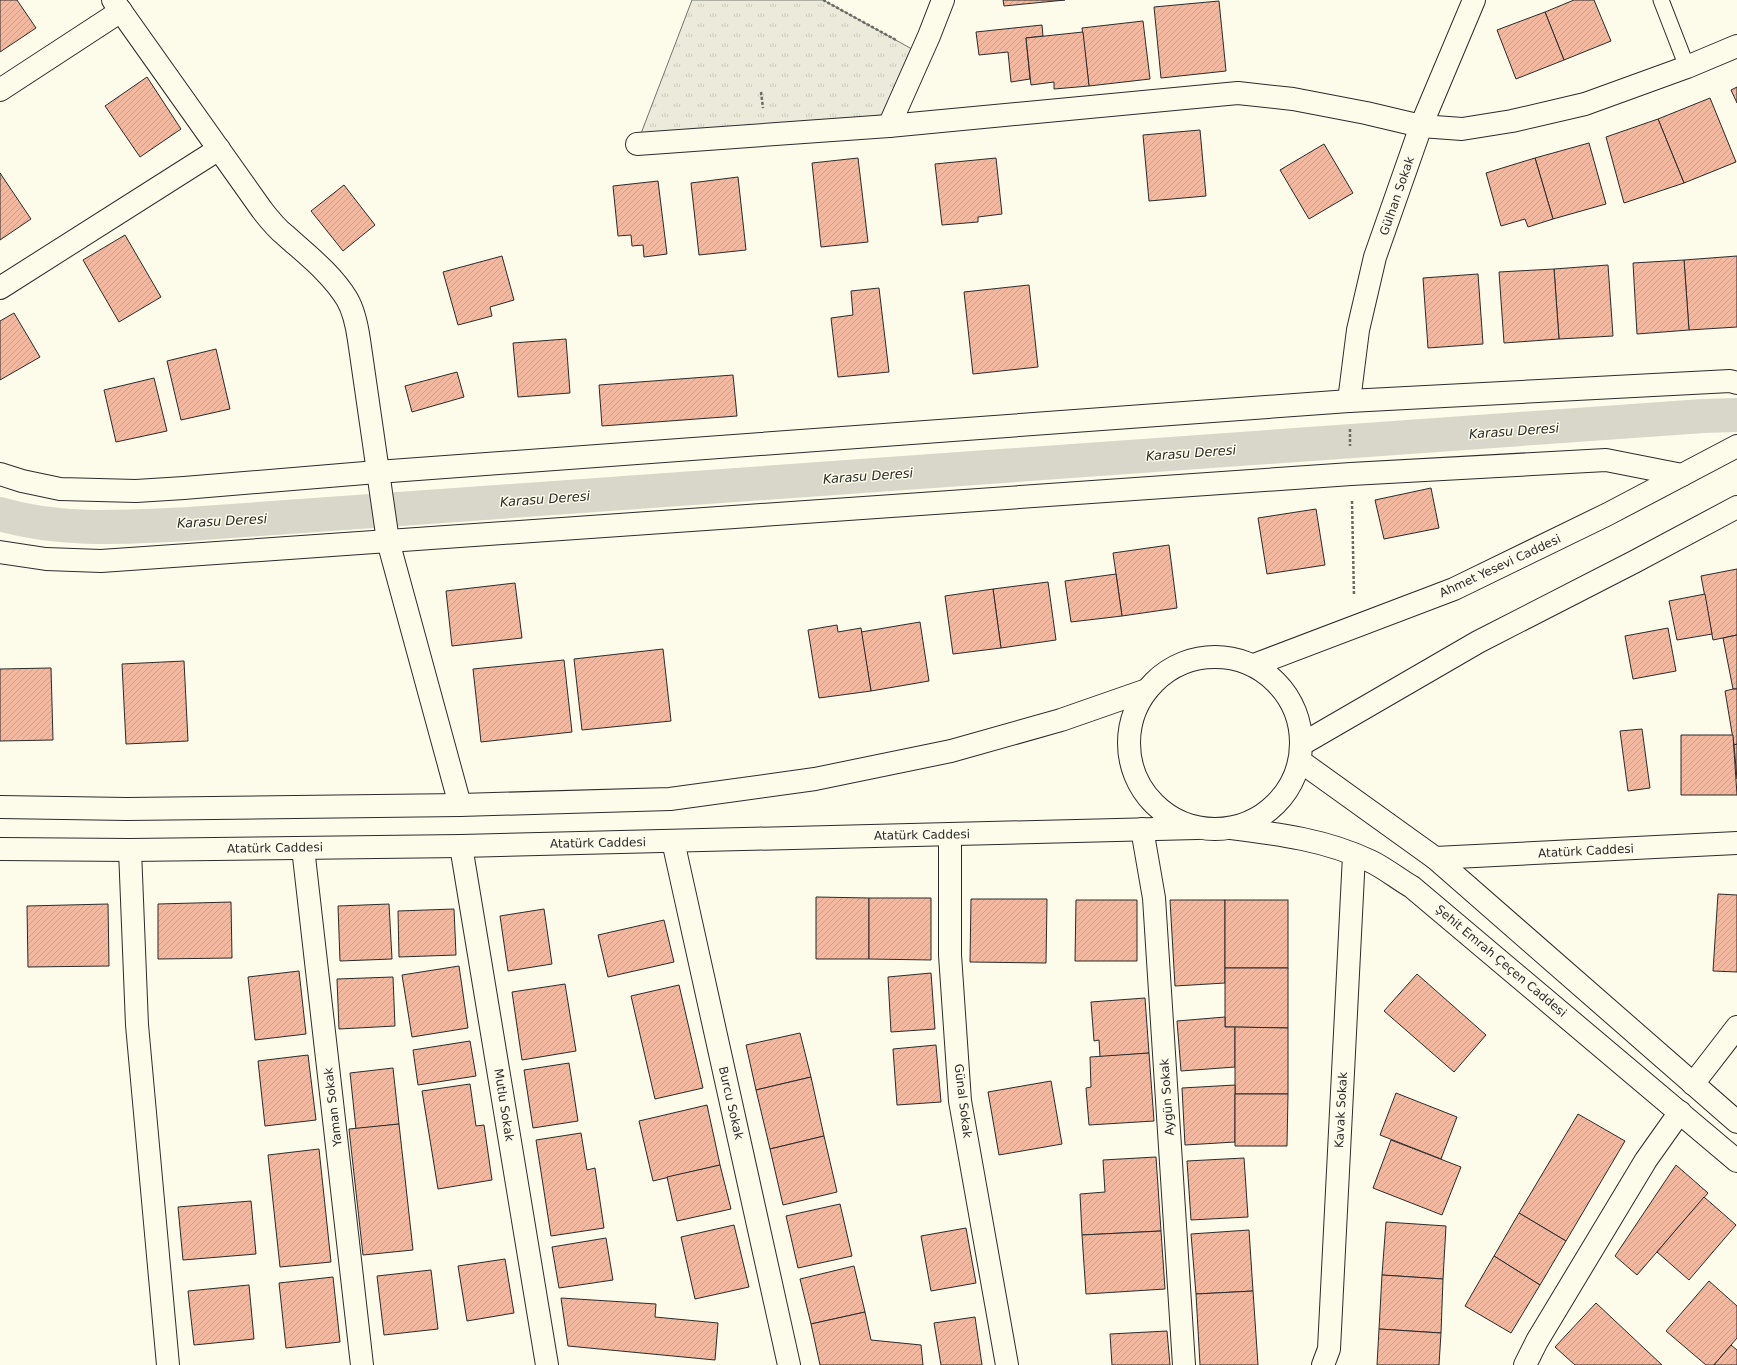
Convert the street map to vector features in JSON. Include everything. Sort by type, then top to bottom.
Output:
[{"type":"main road","points":[[889,126],[943,0]]},
{"type":"main road","name":"Gülhan Sokak","points":[[1349,402],[1358,330],[1375,257],[1421,126],[1474,0]]},
{"type":"main road","points":[[0,90],[117,5],[262,210],[283,234],[315,261],[335,283],[347,300],[355,318],[360,340],[377,472],[388,541],[460,804]]},
{"type":"main road","points":[[637,144],[889,126],[1238,94],[1293,99],[1366,113],[1421,126],[1462,129],[1512,121],[1585,104],[1687,67],[1737,46]]},
{"type":"main road","points":[[0,288],[219,149]]},
{"type":"main road","points":[[0,474],[22,481],[60,489],[136,491],[192,488],[377,472],[1349,402],[1730,381],[1737,383]]},
{"type":"main road","name":"Ahmet Yesevi Caddesi","points":[[1254,666],[1454,589],[1608,514],[1737,446]]},
{"type":"main road","points":[[0,552],[46,559],[101,561],[388,541],[1351,468],[1606,460],[1682,475]]},
{"type":"main road","points":[[1736,510],[1478,642],[1301,753],[1434,858],[1737,1122]]},
{"type":"main road","name":"Atatürk Caddesi","points":[[0,849],[130,850],[461,846],[1230,828],[1248,824],[1276,806],[1287,792],[1295,777],[1301,753],[1300,727],[1296,711],[1288,696],[1273,678],[1254,666],[1233,658],[1214,656],[1194,659],[1177,665],[1160,676],[1147,690],[1137,706],[1130,730],[1130,758],[1135,775],[1143,790],[1157,807],[1181,822],[1197,828]]},
{"type":"main road","name":"Atatürk Caddesi","points":[[0,807],[127,809],[670,799],[815,779],[951,751],[1061,720],[1147,690]]},
{"type":"main road","name":"Şehit Emrah Çeçen Caddesi","points":[[1230,828],[1290,836],[1327,845],[1371,861],[1412,887],[1737,1161]]},
{"type":"main road","name":"Aygün Sokak","points":[[1142,829],[1154,898],[1184,1365]]},
{"type":"main road","name":"Günal Sokak","points":[[950,834],[950,955],[960,1101],[1008,1365]]},
{"type":"main road","name":"Burcu Sokak","points":[[673,841],[789,1365]]},
{"type":"main road","name":"Atatürk Caddesi","points":[[1434,858],[1737,843]]},
{"type":"main road","name":"Mutlu Sokak","points":[[461,846],[547,1365]]},
{"type":"main road","name":"Yaman Sokak","points":[[303,848],[362,1365]]},
{"type":"main road","points":[[130,850],[137,1025],[168,1365]]},
{"type":"main road","name":"Kavak Sokak","points":[[1323,1365],[1329,1349],[1354,855]]},
{"type":"main road","points":[[1693,1084],[1737,1027]]},
{"type":"main road","points":[[1525,1365],[1537,1341],[1642,1167],[1680,1112]]},
{"type":"lane","points":[[1661,0],[1687,67]]},
{"type":"path","points":[[823,0],[921,54]]},
{"type":"path","points":[[1350,426],[1354,598],[1360,626]]},
{"type":"green space","points":[[692,0],[823,0],[921,54],[889,126],[637,144]]},
{"type":"building","points":[[0,0],[17,0],[36,28],[0,52]]},
{"type":"building","points":[[1003,0],[1065,0],[1004,6]]},
{"type":"building","points":[[1574,0],[1594,0],[1611,41],[1564,60],[1545,12]]},
{"type":"building","points":[[1219,1],[1226,71],[1161,78],[1154,7]]},
{"type":"building","points":[[1545,12],[1564,60],[1516,79],[1497,30]]},
{"type":"building","points":[[1143,21],[1150,79],[1089,86],[1082,28]]},
{"type":"building","points":[[1042,25],[1043,36],[1026,38],[1030,79],[1011,82],[1008,52],[979,55],[976,32]]},
{"type":"building","points":[[1083,32],[1089,86],[1054,89],[1054,82],[1031,85],[1026,38]]},
{"type":"building","points":[[147,77],[181,129],[140,157],[105,106]]},
{"type":"building","points":[[1737,87],[1737,103],[1731,90]]},
{"type":"building","points":[[1710,98],[1736,162],[1684,183],[1658,119]]},
{"type":"building","points":[[1658,119],[1684,183],[1624,203],[1606,137]]},
{"type":"building","points":[[1200,130],[1206,196],[1149,201],[1143,135]]},
{"type":"building","points":[[1589,143],[1606,204],[1553,219],[1535,158]]},
{"type":"building","points":[[1324,144],[1353,193],[1309,219],[1280,170]]},
{"type":"building","points":[[858,158],[868,242],[821,247],[812,163]]},
{"type":"building","points":[[996,158],[1002,214],[978,217],[978,222],[942,225],[935,164]]},
{"type":"building","points":[[1535,158],[1553,219],[1528,227],[1525,219],[1501,226],[1486,173]]},
{"type":"building","points":[[0,173],[31,219],[0,240]]},
{"type":"building","points":[[738,177],[746,250],[699,255],[691,183]]},
{"type":"building","points":[[658,181],[667,254],[644,257],[643,245],[632,246],[631,235],[618,236],[613,186]]},
{"type":"building","points":[[344,185],[375,225],[343,251],[311,211]]},
{"type":"building","points":[[125,235],[161,297],[119,322],[83,260]]},
{"type":"building","points":[[502,256],[514,300],[490,307],[492,316],[458,325],[443,272]]},
{"type":"building","points":[[1737,256],[1737,327],[1689,330],[1684,260]]},
{"type":"building","points":[[1684,260],[1689,330],[1637,334],[1633,263]]},
{"type":"building","points":[[1608,265],[1613,336],[1559,339],[1554,269]]},
{"type":"building","points":[[1554,269],[1559,339],[1504,343],[1499,272]]},
{"type":"building","points":[[1478,274],[1483,344],[1428,348],[1423,278]]},
{"type":"building","points":[[1029,285],[1038,367],[973,374],[964,292]]},
{"type":"building","points":[[879,288],[889,372],[838,377],[831,318],[853,315],[851,291]]},
{"type":"building","points":[[14,313],[40,357],[0,380],[0,321]]},
{"type":"building","points":[[566,339],[570,393],[518,397],[513,343]]},
{"type":"building","points":[[216,349],[230,409],[181,420],[167,361]]},
{"type":"building","points":[[457,372],[464,397],[412,412],[405,386]]},
{"type":"building","points":[[733,375],[737,416],[602,426],[599,385]]},
{"type":"building","points":[[154,378],[167,431],[116,442],[104,390]]},
{"type":"building","points":[[1431,488],[1439,528],[1384,539],[1375,500]]},
{"type":"building","points":[[1316,509],[1325,565],[1267,574],[1258,518]]},
{"type":"building","points":[[1169,545],[1177,608],[1122,616],[1113,553]]},
{"type":"building","points":[[1737,569],[1737,635],[1713,640],[1701,576]]},
{"type":"building","points":[[1116,574],[1122,616],[1071,622],[1065,581]]},
{"type":"building","points":[[1048,582],[1056,640],[1001,648],[993,589]]},
{"type":"building","points":[[515,583],[522,638],[452,646],[446,591]]},
{"type":"building","points":[[993,589],[1001,648],[953,654],[945,596]]},
{"type":"building","points":[[1705,594],[1712,634],[1677,640],[1669,601]]},
{"type":"building","points":[[920,622],[929,681],[871,691],[861,632]]},
{"type":"building","points":[[837,625],[838,632],[861,628],[871,691],[819,698],[808,630]]},
{"type":"building","points":[[1668,628],[1676,671],[1633,679],[1625,636]]},
{"type":"building","points":[[1737,635],[1737,689],[1733,689],[1723,638]]},
{"type":"building","points":[[663,649],[671,721],[582,730],[574,659]]},
{"type":"building","points":[[564,660],[572,732],[481,742],[473,669]]},
{"type":"building","points":[[184,661],[188,741],[126,744],[122,664]]},
{"type":"building","points":[[51,668],[53,740],[0,741],[0,669]]},
{"type":"building","points":[[1737,689],[1737,744],[1734,745],[1725,691]]},
{"type":"building","points":[[1642,729],[1650,788],[1628,791],[1620,731]]},
{"type":"building","points":[[1681,735],[1733,735],[1737,795],[1681,795]]},
{"type":"building","points":[[1737,744],[1737,779],[1734,745]]},
{"type":"building","points":[[1718,894],[1737,895],[1737,972],[1713,971]]},
{"type":"building","points":[[816,897],[869,898],[869,959],[816,959]]},
{"type":"building","points":[[869,898],[931,898],[931,960],[869,959]]},
{"type":"building","points":[[971,899],[1047,899],[1046,963],[970,962]]},
{"type":"building","points":[[1076,900],[1137,900],[1137,961],[1075,961]]},
{"type":"building","points":[[1170,900],[1225,900],[1225,983],[1175,986]]},
{"type":"building","points":[[1225,900],[1288,900],[1288,968],[1225,968]]},
{"type":"building","points":[[231,902],[232,958],[158,959],[158,904]]},
{"type":"building","points":[[108,904],[109,966],[28,967],[27,906]]},
{"type":"building","points":[[389,904],[392,959],[340,961],[338,906]]},
{"type":"building","points":[[454,909],[456,955],[399,957],[398,911]]},
{"type":"building","points":[[544,909],[552,964],[508,971],[500,916]]},
{"type":"building","points":[[664,920],[674,962],[608,977],[598,935]]},
{"type":"building","points":[[459,966],[468,1028],[412,1037],[402,975]]},
{"type":"building","points":[[1225,968],[1288,968],[1288,1028],[1225,1027]]},
{"type":"building","points":[[299,971],[306,1034],[255,1040],[248,977]]},
{"type":"building","points":[[931,973],[935,1029],[891,1032],[888,977]]},
{"type":"building","points":[[1417,974],[1486,1035],[1454,1072],[1384,1011]]},
{"type":"building","points":[[393,977],[395,1026],[339,1029],[337,979]]},
{"type":"building","points":[[565,984],[576,1051],[522,1060],[512,992]]},
{"type":"building","points":[[679,985],[703,1088],[655,1099],[631,996]]},
{"type":"building","points":[[1145,998],[1149,1053],[1100,1057],[1099,1040],[1094,1041],[1091,1002]]},
{"type":"building","points":[[1225,1017],[1225,1027],[1235,1027],[1235,1067],[1181,1071],[1177,1021]]},
{"type":"building","points":[[1235,1027],[1288,1028],[1288,1094],[1235,1094]]},
{"type":"building","points":[[800,1033],[811,1077],[756,1090],[746,1045]]},
{"type":"building","points":[[470,1041],[476,1076],[418,1085],[413,1050]]},
{"type":"building","points":[[936,1045],[941,1102],[897,1105],[893,1049]]},
{"type":"building","points":[[1149,1053],[1154,1121],[1089,1125],[1086,1088],[1091,1087],[1090,1057]]},
{"type":"building","points":[[308,1055],[316,1120],[265,1126],[258,1061]]},
{"type":"building","points":[[569,1063],[578,1121],[533,1128],[524,1070]]},
{"type":"building","points":[[393,1068],[399,1124],[356,1129],[350,1073]]},
{"type":"building","points":[[811,1077],[824,1136],[770,1149],[756,1090]]},
{"type":"building","points":[[1051,1081],[1062,1144],[999,1155],[988,1092]]},
{"type":"building","points":[[470,1084],[476,1126],[484,1125],[492,1180],[438,1189],[422,1091]]},
{"type":"building","points":[[1235,1085],[1235,1142],[1185,1145],[1182,1088]]},
{"type":"building","points":[[1396,1093],[1457,1117],[1441,1159],[1380,1135]]},
{"type":"building","points":[[1235,1094],[1288,1094],[1287,1146],[1235,1146]]},
{"type":"building","points":[[707,1105],[720,1165],[653,1181],[639,1121]]},
{"type":"building","points":[[1578,1114],[1625,1141],[1566,1241],[1519,1213]]},
{"type":"building","points":[[399,1124],[413,1250],[363,1255],[349,1129]]},
{"type":"building","points":[[581,1133],[587,1170],[595,1168],[604,1228],[551,1236],[536,1140]]},
{"type":"building","points":[[824,1136],[837,1192],[783,1205],[770,1149]]},
{"type":"building","points":[[1391,1140],[1461,1167],[1442,1215],[1373,1188]]},
{"type":"building","points":[[319,1149],[331,1262],[280,1267],[268,1155]]},
{"type":"building","points":[[1156,1157],[1161,1231],[1082,1235],[1080,1194],[1105,1192],[1103,1160]]},
{"type":"building","points":[[1244,1158],[1248,1217],[1191,1220],[1187,1161]]},
{"type":"building","points":[[720,1165],[731,1209],[677,1221],[667,1177]]},
{"type":"building","points":[[1676,1165],[1708,1193],[1637,1275],[1615,1256]]},
{"type":"building","points":[[1704,1197],[1736,1225],[1689,1280],[1657,1252]]},
{"type":"building","points":[[251,1201],[256,1254],[183,1260],[178,1207]]},
{"type":"building","points":[[840,1204],[852,1256],[798,1268],[786,1216]]},
{"type":"building","points":[[1519,1213],[1566,1241],[1540,1285],[1494,1256]]},
{"type":"building","points":[[1386,1222],[1446,1226],[1443,1279],[1382,1275]]},
{"type":"building","points":[[734,1225],[749,1287],[695,1299],[681,1237]]},
{"type":"building","points":[[966,1228],[976,1283],[931,1291],[921,1236]]},
{"type":"building","points":[[1249,1230],[1253,1291],[1196,1294],[1191,1234]]},
{"type":"building","points":[[1161,1231],[1165,1289],[1086,1294],[1082,1235]]},
{"type":"building","points":[[606,1238],[613,1280],[559,1288],[552,1247]]},
{"type":"building","points":[[1494,1256],[1540,1285],[1511,1333],[1465,1306]]},
{"type":"building","points":[[505,1259],[514,1313],[467,1321],[458,1266]]},
{"type":"building","points":[[854,1266],[865,1312],[811,1324],[800,1279]]},
{"type":"building","points":[[431,1270],[438,1329],[384,1335],[377,1276]]},
{"type":"building","points":[[1382,1275],[1443,1279],[1441,1333],[1379,1329]]},
{"type":"building","points":[[333,1277],[340,1342],[286,1348],[279,1283]]},
{"type":"building","points":[[1709,1281],[1737,1306],[1737,1338],[1714,1365],[1706,1365],[1666,1331]]},
{"type":"building","points":[[249,1285],[254,1339],[194,1345],[188,1291]]},
{"type":"building","points":[[1253,1291],[1258,1365],[1200,1365],[1196,1294]]},
{"type":"building","points":[[561,1298],[656,1304],[655,1317],[718,1323],[715,1360],[568,1346]]},
{"type":"building","points":[[1596,1303],[1662,1365],[1575,1365],[1555,1347]]},
{"type":"building","points":[[865,1312],[871,1340],[921,1345],[923,1365],[820,1365],[811,1324]]},
{"type":"building","points":[[975,1317],[982,1365],[941,1365],[934,1323]]},
{"type":"building","points":[[1379,1329],[1441,1333],[1439,1365],[1377,1365]]},
{"type":"building","points":[[1167,1331],[1170,1365],[1112,1365],[1110,1334]]},
{"type":"building","points":[[1731,1345],[1737,1350],[1737,1365],[1714,1365]]},
{"type":"waterway","name":"Karasu Deresi","points":[[0,514],[46,524],[70,526],[118,527],[189,524],[1703,416],[1737,415]]}]
